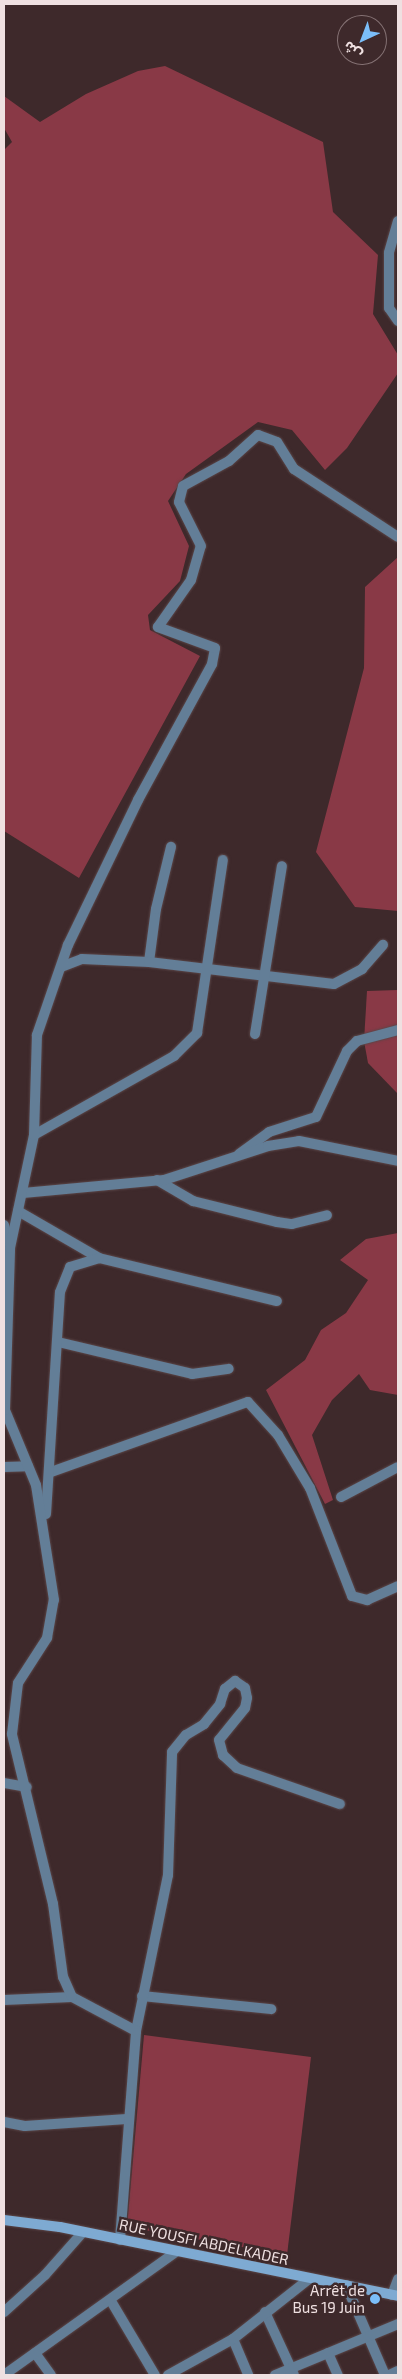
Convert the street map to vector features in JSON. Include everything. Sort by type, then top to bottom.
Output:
[{"type":"main road","name":"RUE YOUSFI ABDELKADER","points":[[4,2220],[83,2232],[395,2296]]},
{"type":"street","points":[[398,221],[388,253],[389,308],[398,322]]},
{"type":"street","points":[[72,1996],[63,1977],[53,1904],[27,1787],[12,1734],[14,1704],[18,1683],[52,1622],[54,1600],[45,1522],[28,1466],[5,1410],[10,1248],[34,1135],[37,1035],[61,967],[138,800],[212,664],[215,648],[158,627],[191,580],[201,546],[179,502],[183,486],[229,461],[258,435],[276,442],[294,469],[398,537]]},
{"type":"street","points":[[149,962],[171,847]]},
{"type":"street","points":[[34,1135],[187,1046],[197,1033],[223,860]]},
{"type":"street","points":[[255,1034],[282,866]]},
{"type":"street","points":[[61,967],[82,959],[149,962],[334,984],[362,969],[382,946]]},
{"type":"street","points":[[237,1156],[257,1138],[316,1117],[347,1051],[357,1041],[398,1030]]},
{"type":"street","points":[[23,1193],[157,1180],[237,1156],[298,1141],[398,1161]]},
{"type":"street","points":[[157,1180],[193,1201],[277,1222],[292,1224],[327,1215]]},
{"type":"street","points":[[18,1211],[99,1258],[277,1301]]},
{"type":"street","points":[[4,1225],[10,1248]]},
{"type":"street","points":[[45,1522],[51,1472],[58,1342],[64,1276],[70,1267],[99,1258]]},
{"type":"street","points":[[58,1342],[192,1374],[229,1369]]},
{"type":"street","points":[[51,1472],[248,1402],[278,1434],[310,1488],[352,1596],[367,1600],[398,1586]]},
{"type":"street","points":[[4,1467],[28,1466]]},
{"type":"street","points":[[341,1497],[398,1467]]},
{"type":"street","points":[[120,2240],[127,2119],[136,2031],[168,1875],[172,1752],[186,1735],[204,1724],[220,1704],[225,1689],[235,1681],[245,1688],[248,1698],[245,1708],[219,1740],[224,1755],[237,1768],[340,1804]]},
{"type":"street","points":[[4,1783],[27,1787]]},
{"type":"street","points":[[4,2000],[72,1996],[136,2031]]},
{"type":"street","points":[[142,1996],[271,2009]]},
{"type":"street","points":[[4,2122],[25,2126],[127,2119]]},
{"type":"street","points":[[4,2312],[45,2275],[83,2232]]},
{"type":"street","points":[[4,2375],[35,2352],[111,2302],[177,2251]]},
{"type":"street","points":[[168,2375],[233,2339],[309,2279]]},
{"type":"street","points":[[395,2296],[398,2279]]},
{"type":"street","points":[[346,2285],[387,2375],[398,2371]]},
{"type":"street","points":[[111,2302],[155,2375]]},
{"type":"street","points":[[265,2312],[292,2372]]},
{"type":"street","points":[[275,2375],[292,2372],[328,2353],[398,2324]]},
{"type":"street","points":[[233,2339],[248,2375]]},
{"type":"street","points":[[35,2352],[51,2375]]},
{"type":"street","points":[[328,2353],[338,2375]]},
{"type":"shaded area","points":[[165,66],[323,142],[333,212],[378,255],[373,314],[398,355],[398,373],[347,448],[325,470],[292,430],[258,422],[186,474],[168,501],[189,546],[180,581],[148,615],[150,630],[200,656],[79,878],[4,831],[4,150],[12,142],[4,128],[4,96],[40,122],[86,94],[138,71]]},
{"type":"shaded area","points":[[398,557],[398,911],[355,907],[316,852],[364,668],[365,587]]},
{"type":"shaded area","points":[[398,990],[397,1093],[368,1063],[364,1041],[367,991]]},
{"type":"shaded area","points":[[398,1233],[398,1395],[370,1390],[359,1374],[332,1400],[312,1435],[333,1500],[325,1504],[266,1390],[305,1360],[321,1330],[346,1313],[368,1280],[340,1260],[366,1239]]},
{"type":"shaded area","points":[[144,2035],[311,2057],[287,2255],[127,2227]]},
{"type":"place","name":"Arrêt de Bus 19 Juin","points":[[375,2299]]}]
